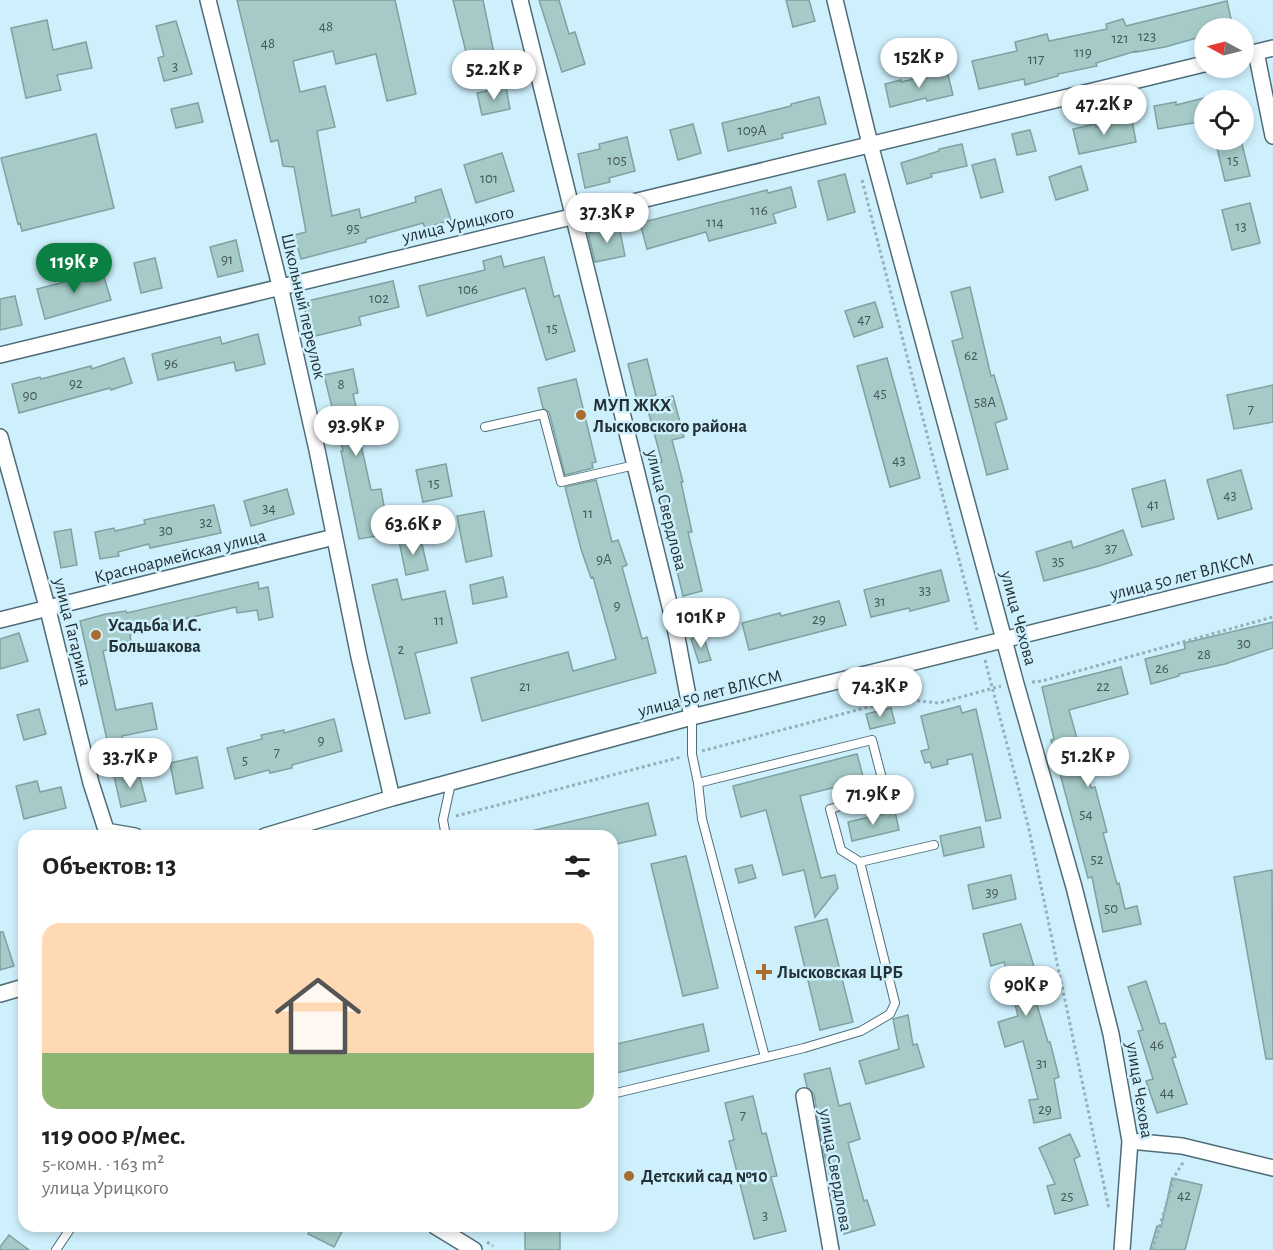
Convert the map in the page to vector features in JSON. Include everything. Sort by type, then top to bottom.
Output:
[{"type":"street","name":"Школьный переулок","points":[[208,0],[280,286],[317,450],[358,657],[392,798]]},
{"type":"street","name":"улица Свердлова","points":[[520,0],[675,627],[692,717]]},
{"type":"street","name":"улица Чехова","points":[[835,0],[870,144],[1016,684],[1074,887],[1112,1034],[1130,1141],[1122,1250]]},
{"type":"street","points":[[1254,52],[1273,48]]},
{"type":"street","name":"улица Урицкого","points":[[0,355],[1194,66]]},
{"type":"street","points":[[1254,67],[1273,136]]},
{"type":"street","name":"улица Гагарина","points":[[0,437],[48,610],[91,783],[106,830]]},
{"type":"street","name":"Красноармейская улица","points":[[0,621],[334,537]]},
{"type":"street","name":"улица 50 лет ВЛКСМ","points":[[285,830],[392,798],[692,717],[1273,573]]},
{"type":"street","points":[[0,994],[18,989]]},
{"type":"street","name":"улица Свердлова","points":[[804,1096],[831,1250]]},
{"type":"street","points":[[1130,1141],[1182,1146],[1273,1168]]},
{"type":"street","points":[[445,1232],[474,1250]]},
{"type":"lane","points":[[485,427],[543,414],[561,482],[635,465]]},
{"type":"lane","points":[[692,717],[692,754],[702,819],[765,1058]]},
{"type":"lane","points":[[618,1093],[765,1058],[861,1031],[890,1014],[895,1003],[860,862],[842,850],[830,810],[886,794],[872,740],[698,783]]},
{"type":"lane","points":[[445,830],[443,820],[451,783]]},
{"type":"lane","points":[[860,862],[934,845]]},
{"type":"lane","points":[[56,1250],[68,1232]]},
{"type":"path","points":[[443,820],[899,699],[939,703],[1005,685],[1042,681],[1273,617]]},
{"type":"path","points":[[1152,1250],[1176,1174],[1182,1164],[1189,1163]]},
{"type":"building","points":[[237,0],[395,0],[416,94],[387,101],[376,54],[336,64],[333,51],[293,61],[300,92],[325,86],[335,127],[317,131],[332,216],[359,209],[361,218],[416,202],[415,197],[441,189],[451,220],[425,228],[423,223],[366,239],[366,242],[301,259],[294,235],[306,232],[294,167],[283,166],[278,140],[271,142]]},
{"type":"building","points":[[453,0],[483,0],[496,63],[470,68]]},
{"type":"building","points":[[539,0],[559,0],[569,34],[575,32],[585,64],[562,72]]},
{"type":"building","points":[[786,0],[809,0],[815,21],[793,27]]},
{"type":"building","points":[[1227,1],[1231,18],[1194,18],[1194,39],[1165,47],[1136,51],[1096,63],[1097,66],[1058,74],[1058,76],[1025,85],[1024,79],[979,89],[972,61],[1017,51],[1015,42],[1047,34],[1049,41],[1107,29],[1106,24],[1123,19],[1126,26]]},
{"type":"building","points":[[47,20],[53,50],[86,42],[92,68],[57,75],[61,90],[26,98],[11,28]]},
{"type":"building","points":[[176,21],[192,74],[164,81],[158,58],[164,56],[156,26]]},
{"type":"building","points":[[947,71],[953,95],[927,101],[926,98],[890,107],[885,84]]},
{"type":"building","points":[[506,87],[510,109],[482,115],[477,93]]},
{"type":"building","points":[[819,97],[826,124],[782,134],[783,138],[728,151],[722,123]]},
{"type":"building","points":[[1194,100],[1194,123],[1158,129],[1154,106],[1176,102],[1176,105]]},
{"type":"building","points":[[198,103],[203,122],[176,128],[171,109]]},
{"type":"building","points":[[1132,120],[1136,142],[1079,154],[1073,129]]},
{"type":"building","points":[[693,124],[701,153],[678,160],[670,130]]},
{"type":"building","points":[[1030,130],[1036,151],[1017,155],[1012,134]]},
{"type":"building","points":[[96,134],[114,208],[22,231],[20,223],[18,224],[1,158]]},
{"type":"building","points":[[627,137],[635,171],[609,178],[610,182],[585,188],[578,154],[600,149],[599,144]]},
{"type":"building","points":[[962,144],[967,166],[931,174],[932,177],[907,184],[901,163],[939,151],[939,149]]},
{"type":"building","points":[[1217,150],[1244,150],[1250,176],[1225,181]]},
{"type":"building","points":[[502,153],[514,191],[476,203],[464,165]]},
{"type":"building","points":[[995,159],[1003,192],[981,198],[972,165]]},
{"type":"building","points":[[1081,166],[1088,190],[1056,200],[1049,177]]},
{"type":"building","points":[[845,174],[855,212],[828,220],[818,181]]},
{"type":"building","points":[[791,187],[796,207],[773,214],[776,223],[709,241],[706,232],[647,249],[640,223],[767,190],[768,193]]},
{"type":"building","points":[[1250,203],[1260,243],[1232,250],[1222,210]]},
{"type":"building","points":[[619,226],[625,256],[595,262],[588,233]]},
{"type":"building","points":[[236,240],[243,271],[218,277],[210,247]]},
{"type":"building","points":[[501,256],[504,267],[544,257],[554,297],[559,295],[575,351],[546,360],[525,288],[427,316],[419,286],[485,270],[483,261]]},
{"type":"building","points":[[155,258],[162,288],[141,293],[134,263]]},
{"type":"building","points":[[101,267],[111,300],[45,319],[37,289],[72,280],[71,277]]},
{"type":"building","points":[[393,281],[399,307],[359,317],[361,325],[311,337],[303,302]]},
{"type":"building","points":[[970,287],[991,376],[994,375],[1007,419],[995,423],[1008,469],[987,475],[952,341],[963,338],[951,292]]},
{"type":"building","points":[[15,296],[22,325],[0,330],[0,299]]},
{"type":"building","points":[[875,302],[883,327],[854,337],[845,311]]},
{"type":"building","points":[[258,334],[265,364],[236,371],[234,362],[158,380],[152,354],[220,337],[222,344]]},
{"type":"building","points":[[124,358],[132,383],[19,413],[12,384],[91,366],[92,369]]},
{"type":"building","points":[[887,358],[920,478],[890,487],[857,366]]},
{"type":"building","points":[[647,359],[656,395],[637,400],[628,364]]},
{"type":"building","points":[[353,369],[358,393],[353,394],[364,439],[360,440],[371,490],[381,489],[389,534],[359,539],[341,451],[343,451],[324,375]]},
{"type":"building","points":[[576,379],[596,462],[592,463],[593,468],[565,475],[549,412],[543,408],[538,388]]},
{"type":"building","points":[[1273,385],[1273,422],[1234,429],[1227,395]]},
{"type":"building","points":[[673,396],[684,437],[672,440],[683,482],[681,482],[692,532],[688,532],[702,591],[683,596],[652,465],[662,462],[646,403]]},
{"type":"building","points":[[446,464],[452,496],[423,502],[416,470]]},
{"type":"building","points":[[1241,470],[1252,509],[1218,519],[1207,480]]},
{"type":"building","points":[[596,480],[612,542],[618,540],[627,565],[622,567],[642,639],[647,637],[656,673],[482,721],[471,678],[568,652],[573,671],[616,659],[593,577],[591,578],[581,549],[565,487]]},
{"type":"building","points":[[1165,480],[1174,519],[1142,527],[1132,489]]},
{"type":"building","points":[[287,489],[294,514],[251,526],[244,501]]},
{"type":"building","points":[[214,505],[221,533],[150,548],[149,544],[118,552],[119,556],[100,559],[95,532],[114,528],[115,531],[145,524],[144,520]]},
{"type":"building","points":[[484,511],[492,556],[466,562],[457,516]]},
{"type":"building","points":[[71,529],[77,565],[61,568],[54,532]]},
{"type":"building","points":[[1123,530],[1132,555],[1044,581],[1036,552],[1071,541],[1073,548]]},
{"type":"building","points":[[420,536],[428,570],[406,575],[399,541]]},
{"type":"building","points":[[941,570],[949,601],[910,611],[909,608],[871,617],[864,590]]},
{"type":"building","points":[[503,577],[507,597],[473,604],[470,585]]},
{"type":"building","points":[[397,579],[402,600],[445,591],[457,643],[415,653],[430,713],[405,719],[372,585]]},
{"type":"building","points":[[258,582],[259,589],[268,587],[273,617],[259,620],[257,610],[237,613],[236,607],[171,622],[172,624],[130,635],[131,641],[110,645],[111,649],[103,651],[116,710],[152,703],[157,729],[122,736],[123,741],[108,744],[80,621],[106,614],[126,611],[127,613]]},
{"type":"building","points":[[839,601],[846,625],[749,650],[742,623]]},
{"type":"building","points":[[1273,622],[1273,648],[1151,684],[1145,659],[1185,649],[1184,643]]},
{"type":"building","points":[[19,633],[28,661],[0,669],[0,639]]},
{"type":"building","points":[[703,635],[711,660],[699,663],[691,639]]},
{"type":"building","points":[[1121,667],[1128,694],[1069,710],[1091,788],[1095,787],[1107,832],[1103,833],[1125,909],[1137,906],[1141,924],[1103,932],[1092,877],[1088,878],[1051,740],[1054,739],[1042,687]]},
{"type":"building","points":[[960,706],[962,713],[976,709],[1001,818],[986,821],[972,754],[947,760],[948,764],[932,768],[930,762],[925,763],[921,751],[929,749],[921,716]]},
{"type":"building","points":[[891,708],[895,723],[870,729],[866,714]]},
{"type":"building","points":[[39,709],[46,734],[24,740],[17,715]]},
{"type":"building","points":[[334,719],[342,751],[292,765],[292,768],[270,773],[269,770],[235,779],[227,748],[262,739],[261,735],[284,730],[284,733]]},
{"type":"building","points":[[857,754],[864,780],[800,796],[821,878],[835,875],[838,888],[815,917],[804,870],[783,875],[766,810],[741,817],[733,786]]},
{"type":"building","points":[[197,757],[203,788],[176,794],[170,763]]},
{"type":"building","points":[[138,771],[146,801],[121,807],[114,776]]},
{"type":"building","points":[[37,781],[40,792],[61,787],[66,808],[24,819],[16,786]]},
{"type":"building","points":[[648,803],[656,835],[618,844],[618,830],[535,830]]},
{"type":"building","points":[[895,811],[899,830],[852,841],[848,822]]},
{"type":"building","points":[[980,827],[984,847],[944,856],[940,836]]},
{"type":"building","points":[[686,856],[718,988],[683,996],[651,864]]},
{"type":"building","points":[[752,865],[756,878],[739,883],[735,869]]},
{"type":"building","points":[[1272,870],[1273,1059],[1266,1059],[1234,877]]},
{"type":"building","points":[[1011,875],[1016,899],[973,909],[968,885]]},
{"type":"building","points":[[827,919],[853,1022],[820,1030],[795,927]]},
{"type":"building","points":[[1021,924],[1042,993],[1034,995],[1059,1077],[1054,1079],[1061,1118],[1034,1123],[1029,1100],[1038,1099],[1023,1041],[1005,1047],[998,1022],[1018,1016],[1004,962],[991,966],[983,934]]},
{"type":"building","points":[[0,932],[3,932],[14,966],[0,970]]},
{"type":"building","points":[[1146,981],[1160,1024],[1165,1023],[1176,1057],[1172,1058],[1187,1104],[1157,1113],[1146,1081],[1153,1079],[1138,1031],[1143,1030],[1128,987]]},
{"type":"building","points":[[908,1015],[913,1045],[917,1044],[924,1067],[866,1084],[859,1061],[899,1049],[893,1019]]},
{"type":"building","points":[[703,1024],[709,1051],[618,1073],[618,1044]]},
{"type":"building","points":[[830,1068],[839,1106],[850,1103],[860,1139],[848,1143],[864,1201],[867,1200],[875,1225],[844,1234],[824,1153],[814,1094],[807,1087],[804,1074]]},
{"type":"building","points":[[753,1096],[762,1134],[766,1133],[777,1176],[771,1177],[786,1231],[754,1239],[729,1141],[734,1140],[725,1103]]},
{"type":"building","points":[[1070,1134],[1080,1156],[1074,1159],[1088,1205],[1055,1214],[1047,1186],[1055,1184],[1039,1148]]},
{"type":"building","points":[[1172,1178],[1202,1185],[1185,1250],[1150,1250],[1157,1226],[1161,1227]]},
{"type":"building","points":[[309,1232],[342,1232],[334,1247],[308,1234]]},
{"type":"building","points":[[525,1232],[560,1232],[560,1250],[525,1250]]},
{"type":"building","points":[[9,1235],[29,1250],[0,1250]]},
{"type":"place","name":"МУП ЖКХ Лысковского района","points":[[581,415]]},
{"type":"place","name":"Усадьба И.С. Большакова","points":[[96,635]]},
{"type":"place","name":"Лысковская ЦРБ","points":[[764,972]]},
{"type":"place","name":"Детский сад №10","points":[[629,1176]]}]
